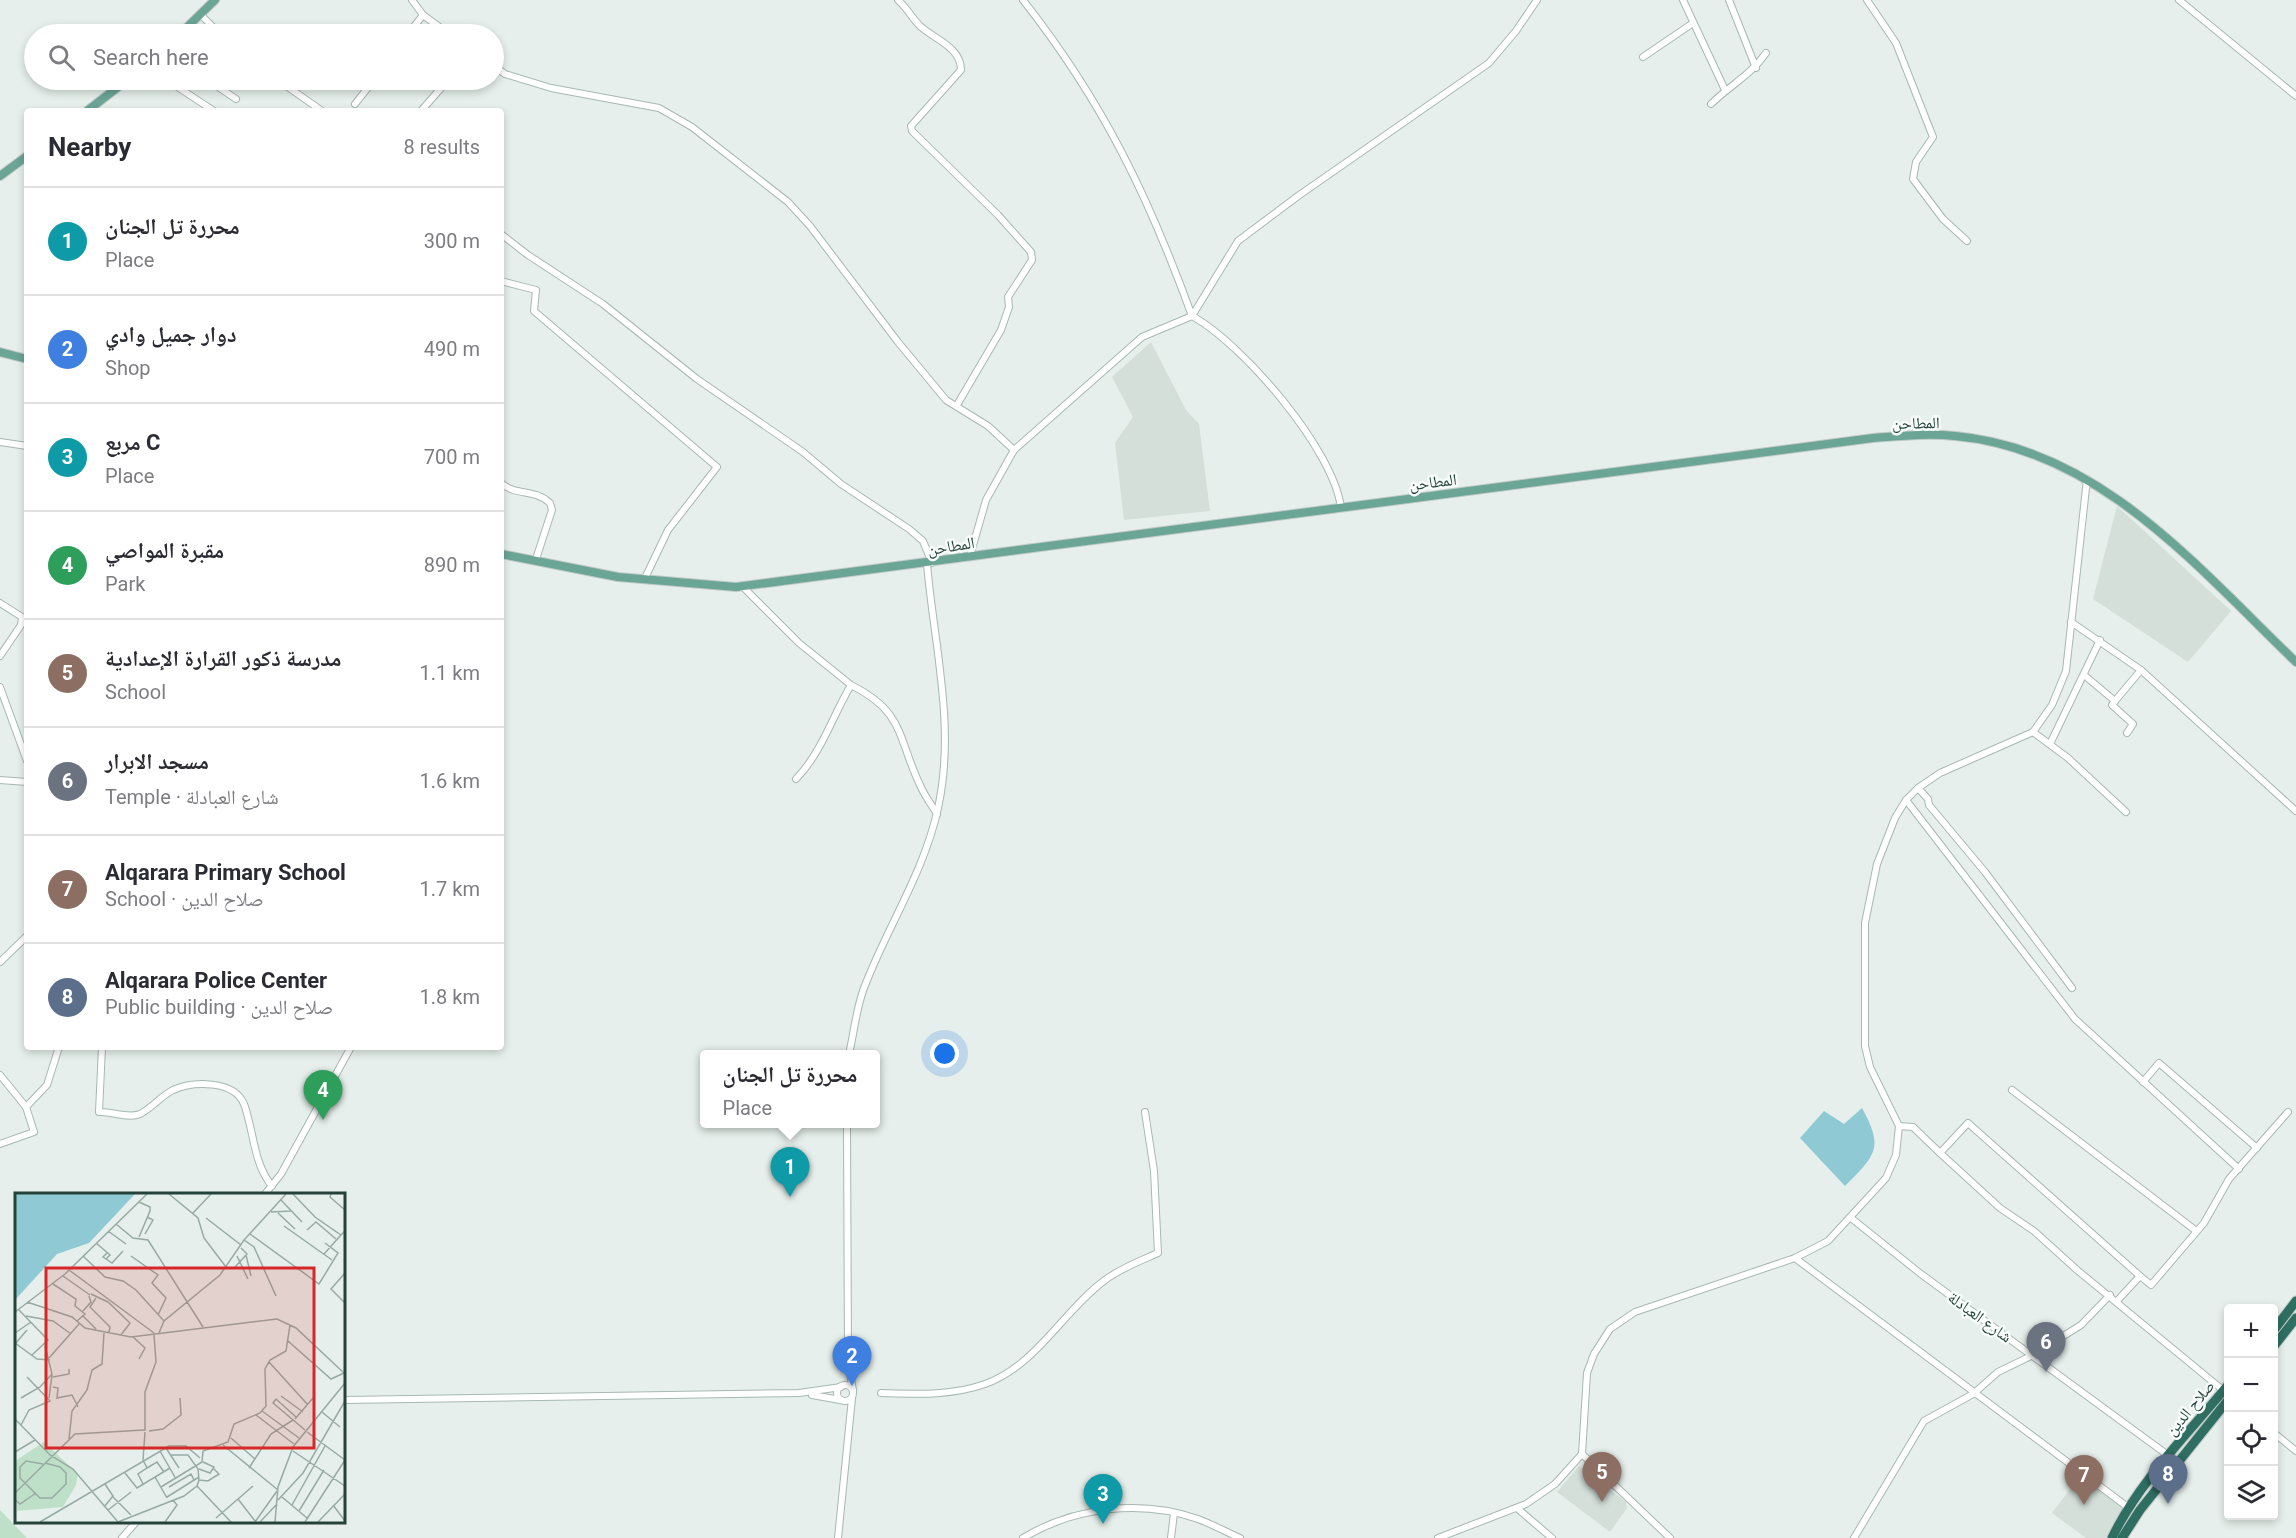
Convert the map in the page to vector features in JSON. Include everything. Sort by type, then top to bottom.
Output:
[{"type":"highway","points":[[2278,1325],[2296,1301]]},
{"type":"highway","points":[[2278,1341],[2296,1318]]},
{"type":"highway","name":"صلاح الدين","points":[[2122,1538],[2185,1445],[2224,1396]]},
{"type":"highway","name":"صلاح الدين","points":[[2112,1538],[2129,1508],[2169,1456],[2185,1445]]},
{"type":"main road","points":[[191,24],[215,0]]},
{"type":"main road","points":[[91,108],[114,90]]},
{"type":"main road","points":[[0,176],[24,158]]},
{"type":"main road","points":[[0,352],[24,358]]},
{"type":"main road","name":"المطاحن","points":[[504,554],[618,577],[742,586],[929,564],[970,556],[1874,438],[1923,434],[1956,436],[2005,446],[2045,459],[2087,479],[2138,513],[2296,662]]},
{"type":"street","points":[[412,0],[423,15],[435,24]]},
{"type":"street","points":[[898,0],[920,26],[945,43],[962,63],[962,70],[911,126],[912,131],[999,215],[1031,252],[1032,260],[1008,297],[1009,308],[1001,330],[957,405]]},
{"type":"street","points":[[1023,0],[1072,64],[1123,150],[1159,230],[1192,316],[1227,342],[1297,418],[1332,474],[1341,508]]},
{"type":"street","points":[[970,556],[986,500],[1014,450],[1142,337],[1192,316],[1238,242],[1298,196],[1489,63],[1516,31],[1537,0]]},
{"type":"street","points":[[1683,0],[1725,90]]},
{"type":"street","points":[[1729,0],[1756,68]]},
{"type":"street","points":[[1867,0],[1896,43],[1933,137],[1916,162],[1913,179],[1943,219],[1967,242]]},
{"type":"street","points":[[2179,0],[2296,96]]},
{"type":"street","points":[[201,15],[210,24]]},
{"type":"street","points":[[416,24],[423,15]]},
{"type":"street","points":[[1643,57],[1692,23]]},
{"type":"street","points":[[1711,104],[1725,90],[1756,68],[1766,53]]},
{"type":"street","points":[[504,73],[551,88],[659,108],[692,128],[788,202],[810,226],[898,342],[946,400],[988,426],[1014,450]]},
{"type":"street","points":[[182,90],[209,108]]},
{"type":"street","points":[[223,90],[236,99]]},
{"type":"street","points":[[292,90],[318,108]]},
{"type":"street","points":[[356,104],[366,90]]},
{"type":"street","points":[[424,108],[439,90]]},
{"type":"street","points":[[504,236],[528,255],[603,304],[697,379],[803,452],[841,484],[909,529],[923,541],[929,564],[945,718],[944,771],[937,813],[917,875],[863,990],[850,1050]]},
{"type":"street","points":[[504,282],[536,290],[534,310],[717,467],[668,530],[645,578]]},
{"type":"street","points":[[0,442],[24,446]]},
{"type":"street","points":[[1438,1538],[1518,1509],[1545,1493],[1582,1454],[1587,1372],[1594,1354],[1610,1329],[1635,1312],[1795,1258],[1828,1241],[1886,1178],[1896,1155],[1899,1126],[1870,1067],[1865,1046],[1864,923],[1877,864],[1895,818],[1906,800],[1918,788],[1940,773],[2033,732],[2052,705],[2066,671],[2087,479]]},
{"type":"street","points":[[504,485],[510,490],[537,494],[550,503],[552,510],[536,559]]},
{"type":"street","points":[[742,586],[799,643],[851,685],[871,696],[893,716],[920,785],[937,813]]},
{"type":"street","points":[[0,603],[22,617],[21,625],[0,656]]},
{"type":"street","points":[[2071,622],[2140,670],[2296,811]]},
{"type":"street","points":[[2050,744],[2100,640]]},
{"type":"street","points":[[2127,733],[2133,724],[2112,705],[2140,670]]},
{"type":"street","points":[[2084,675],[2115,701]]},
{"type":"street","points":[[796,779],[818,753],[836,710],[851,685]]},
{"type":"street","points":[[0,687],[3,706],[24,754]]},
{"type":"street","points":[[2033,732],[2050,744],[2126,812]]},
{"type":"street","points":[[0,780],[24,782]]},
{"type":"street","points":[[1918,788],[1928,799],[1929,805],[1985,872],[2072,988]]},
{"type":"street","points":[[1906,800],[2075,1020],[2239,1169]]},
{"type":"street","points":[[0,962],[24,939]]},
{"type":"street","points":[[26,1107],[47,1085],[58,1050]]},
{"type":"street","points":[[102,1050],[99,1112],[136,1115],[161,1097],[182,1087],[209,1084],[226,1089],[243,1102],[258,1158],[272,1186]]},
{"type":"street","points":[[266,1193],[349,1050]]},
{"type":"street","points":[[2143,1082],[2159,1063],[2257,1148]]},
{"type":"street","points":[[0,1075],[26,1107],[34,1132],[0,1144]]},
{"type":"street","points":[[2012,1090],[2195,1230]]},
{"type":"street","points":[[881,1394],[945,1393],[968,1389],[1003,1376],[1026,1360],[1104,1280],[1124,1267],[1158,1253],[1154,1171],[1145,1112]]},
{"type":"street","points":[[1940,1153],[1968,1123],[2151,1285],[2195,1230],[2204,1223],[2222,1189],[2288,1112]]},
{"type":"street","points":[[1899,1126],[1912,1127],[2000,1208],[2034,1230],[2070,1264],[2224,1390]]},
{"type":"street","points":[[838,1538],[853,1389],[848,1363],[847,1128]]},
{"type":"street","name":"شارع العبادلة","points":[[1851,1218],[1932,1283],[2169,1456]]},
{"type":"street","points":[[1795,1258],[1973,1394],[2129,1508]]},
{"type":"street","points":[[2117,1301],[2140,1276]]},
{"type":"street","points":[[1854,1538],[1924,1421],[1973,1394],[1998,1372],[2033,1355],[2081,1325],[2110,1295]]},
{"type":"street","points":[[848,1363],[837,1393],[851,1407]]},
{"type":"street","points":[[345,1400],[799,1393],[848,1386],[853,1389]]},
{"type":"street","points":[[799,1393],[843,1401],[852,1398]]},
{"type":"street","points":[[2278,1436],[2296,1451]]},
{"type":"street","points":[[1582,1454],[1670,1538]]},
{"type":"street","points":[[1028,1537],[1051,1523],[1083,1513],[1131,1508],[1174,1513],[1198,1519],[1240,1538]]},
{"type":"street","points":[[1518,1509],[1552,1538]]},
{"type":"street","points":[[1171,1538],[1174,1513]]},
{"type":"street","points":[[122,1538],[134,1523]]},
{"type":"shaded area","points":[[1151,342],[1186,410],[1199,424],[1210,511],[1124,520],[1115,443],[1133,417],[1112,377]]},
{"type":"shaded area","points":[[2117,506],[2231,611],[2188,662],[2093,599]]},
{"type":"shaded area","points":[[1579,1466],[1626,1502],[1627,1508],[1610,1532],[1557,1492]]},
{"type":"shaded area","points":[[2080,1476],[2124,1506],[2106,1538],[2086,1538],[2052,1513]]},
{"type":"green space","points":[[0,1510],[27,1538],[0,1538]]},
{"type":"water","points":[[1862,1108],[1873,1133],[1873,1150],[1864,1166],[1845,1186],[1800,1138],[1824,1111],[1844,1124]]},
{"type":"place","name":"مقبرة المواصي","points":[[323,1120]]},
{"type":"place","name":"محررة تل الجنان","points":[[790,1197]]},
{"type":"place","name":"مسجد الابرار","points":[[2046,1372]]},
{"type":"place","name":"دوار جميل وادي","points":[[852,1386]]},
{"type":"place","name":"مدرسة ذكور القرارة الإعدادية","points":[[1602,1502]]},
{"type":"place","name":"Alqarara Police Center","points":[[2168,1504]]},
{"type":"place","name":"Alqarara Primary School","points":[[2084,1505]]},
{"type":"place","name":"مربع C","points":[[1103,1524]]}]
